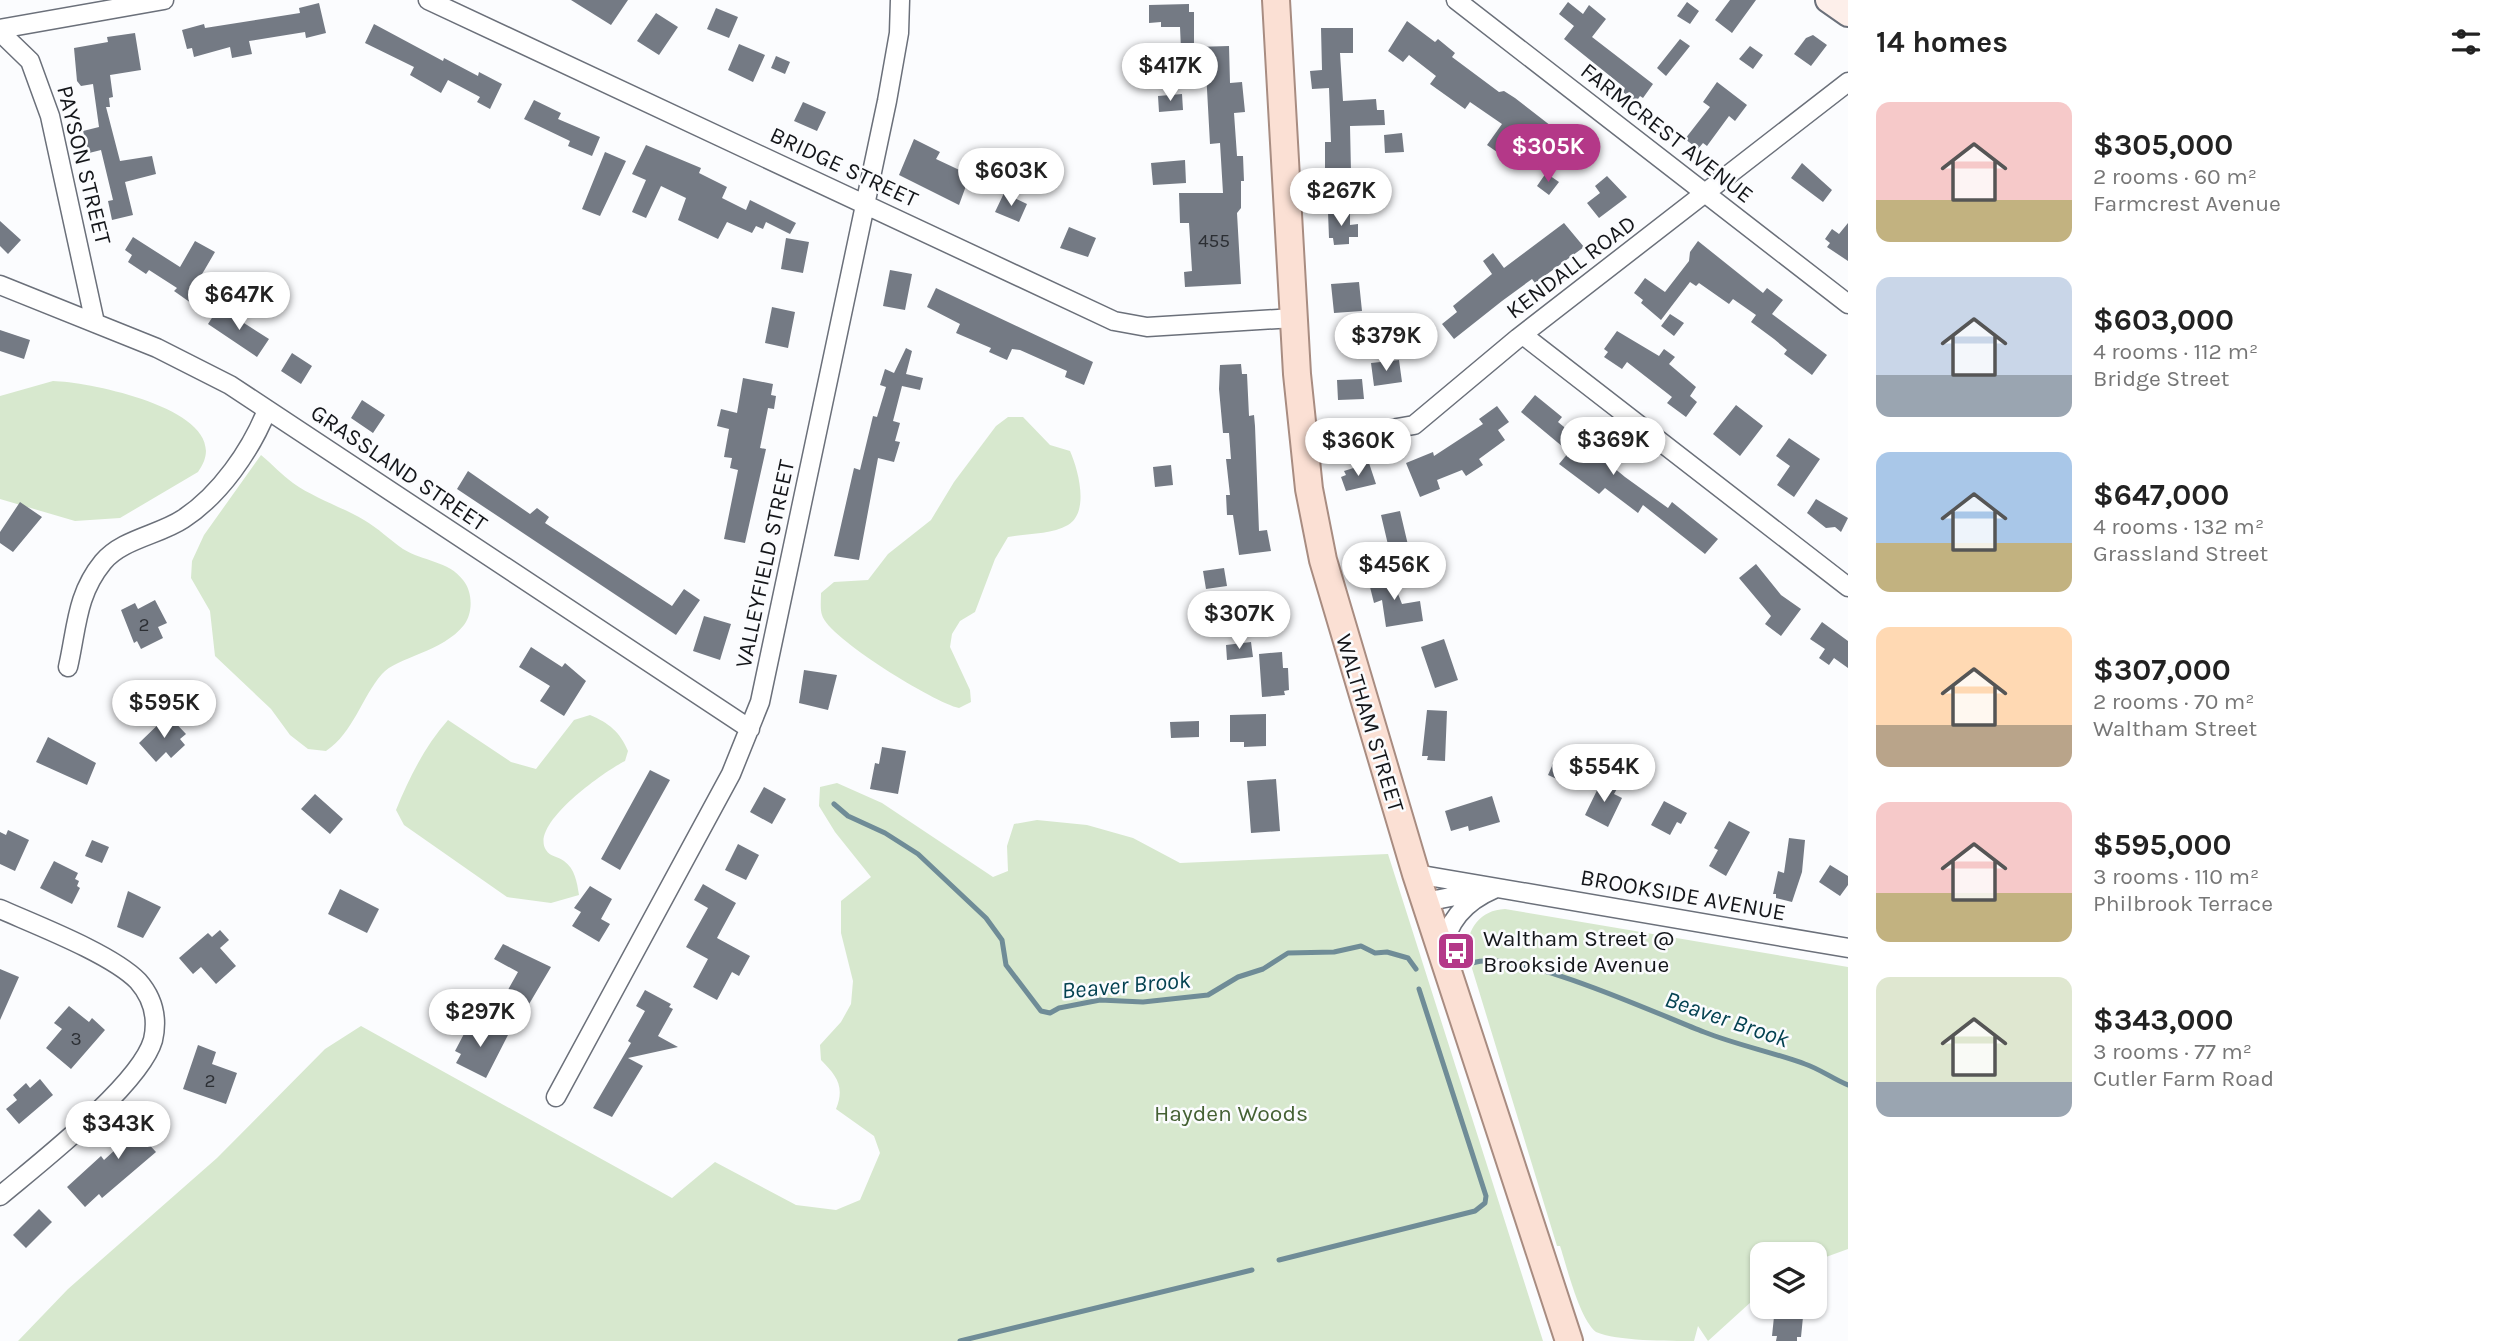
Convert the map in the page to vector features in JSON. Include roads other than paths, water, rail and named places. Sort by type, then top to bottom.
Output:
[{"type":"main road","name":"WALTHAM STREET","points":[[1276,0],[1304,444],[1309,489],[1331,594],[1416,874],[1569,1341]]},
{"type":"main road","points":[[1828,0],[1848,14]]},
{"type":"street","points":[[0,30],[164,0]]},
{"type":"street","name":"BRIDGE STREET","points":[[428,0],[1114,321],[1147,327],[1294,318]]},
{"type":"street","name":"VALLEYFIELD STREET","points":[[556,1097],[732,774],[760,702],[786,591],[892,74],[900,33],[900,0]]},
{"type":"street","name":"FARMCREST AVENUE","points":[[1456,0],[1848,304]]},
{"type":"street","name":"PAYSON STREET","points":[[0,30],[30,61],[50,116],[95,323]]},
{"type":"street","name":"KENDALL ROAD","points":[[1304,444],[1415,425],[1522,335],[1848,82]]},
{"type":"street","name":"GRASSLAND STREET","points":[[0,285],[157,348],[230,385],[750,729]]},
{"type":"street","points":[[1522,335],[1848,587]]},
{"type":"street","points":[[68,667],[75,620],[88,586],[105,560],[138,539],[183,519],[224,481],[253,443],[267,410]]},
{"type":"street","name":"BROOKSIDE AVENUE","points":[[1416,874],[1848,948]]},
{"type":"street","points":[[1443,955],[1447,932],[1459,913],[1475,898],[1501,889]]},
{"type":"street","name":"BROOKSIDE AVENUE","points":[[1425,902],[1501,889]]},
{"type":"street","points":[[0,909],[108,960],[138,981],[156,1009],[152,1041],[131,1077],[89,1119],[0,1196]]},
{"type":"waterway","name":"Beaver Brook","points":[[834,804],[848,816],[885,833],[918,854],[986,918],[1002,940],[1006,965],[1041,1011],[1050,1013],[1059,1008],[1100,1000],[1143,1002],[1208,995],[1238,977],[1263,969],[1288,953],[1334,952],[1361,946],[1375,953],[1387,952],[1408,958],[1416,969]]},
{"type":"waterway","name":"Beaver Brook","points":[[1473,963],[1493,961],[1553,973],[1716,1037],[1805,1064],[1848,1085]]},
{"type":"waterway","points":[[1279,1260],[1475,1211],[1485,1203],[1486,1196],[1419,989]]},
{"type":"waterway","points":[[960,1341],[1252,1270]]},
{"type":"place","name":"Waltham Street @ Brookside Avenue","points":[[1456,951]]},
{"type":"park label","name":"Hayden Woods","points":[[1231,1113]]}]
